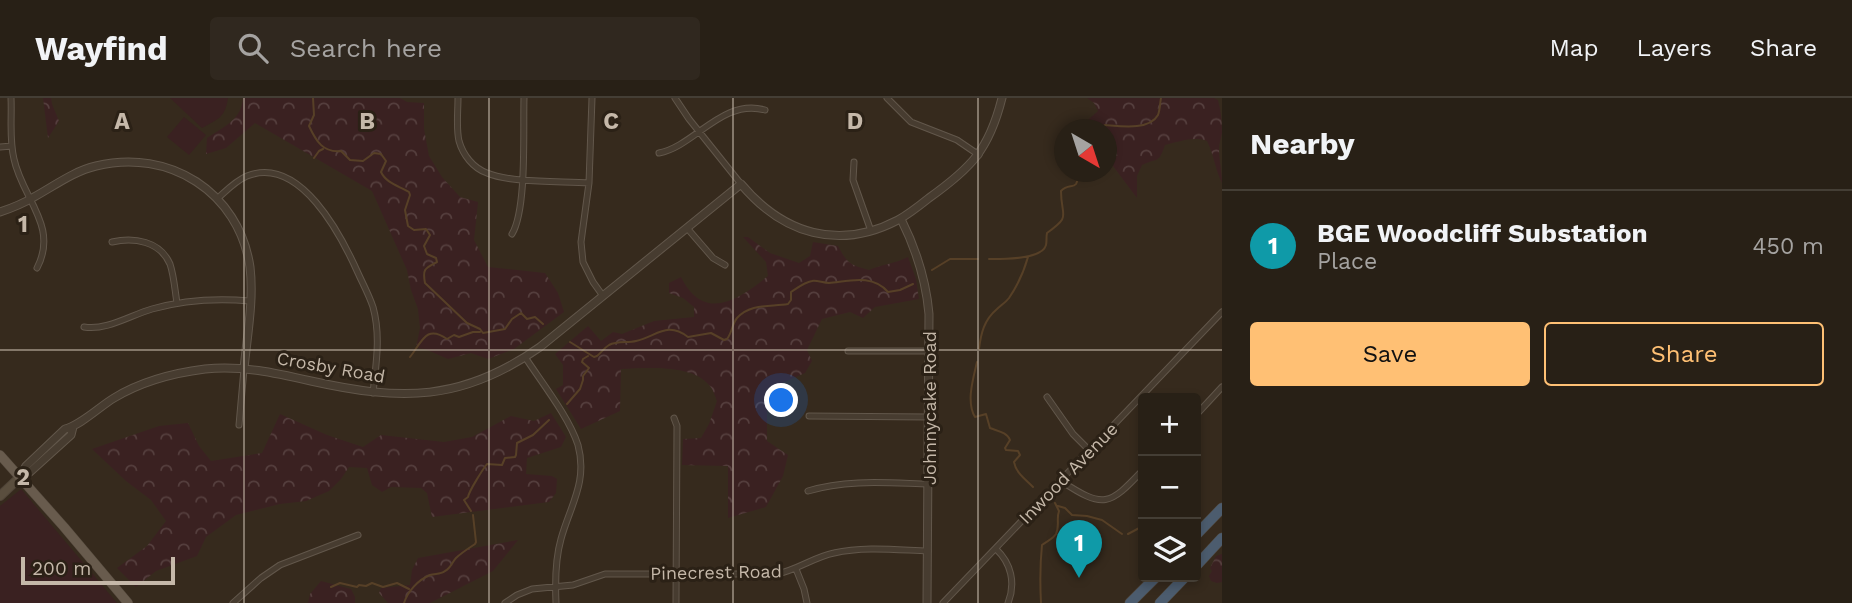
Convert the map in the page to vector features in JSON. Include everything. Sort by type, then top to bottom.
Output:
[{"type":"highway","points":[[1201,530],[1222,508]]},
{"type":"highway","points":[[1201,561],[1222,538]]},
{"type":"highway","points":[[1130,603],[1151,582]]},
{"type":"highway","points":[[1160,603],[1180,582]]},
{"type":"main road","points":[[0,455],[128,603]]},
{"type":"main road","name":"Crosby Road","points":[[0,496],[20,477]]},
{"type":"street","points":[[11,98],[12,146],[18,173],[43,226],[43,250],[37,268]]},
{"type":"street","points":[[458,98],[459,140],[472,163],[486,173],[522,179],[589,183]]},
{"type":"street","points":[[512,234],[519,216],[524,98]]},
{"type":"street","points":[[592,98],[589,183],[582,251],[587,271],[603,296]]},
{"type":"street","points":[[675,98],[741,184],[769,212],[801,229],[832,236],[871,231],[901,219],[957,178],[979,155],[991,133],[1002,98]]},
{"type":"street","points":[[887,98],[911,122],[957,140],[979,155]]},
{"type":"street","points":[[659,153],[674,149],[727,111],[752,106],[765,110]]},
{"type":"street","points":[[0,147],[12,146]]},
{"type":"street","points":[[0,212],[31,199],[69,177],[93,167],[122,161],[158,164],[177,171],[199,183],[217,199],[232,218],[243,242],[250,269],[250,301],[239,425]]},
{"type":"street","points":[[854,162],[853,180],[871,231]]},
{"type":"street","points":[[217,199],[247,176],[271,173],[298,186],[328,216],[344,242],[373,307],[377,342],[373,393]]},
{"type":"street","name":"Crosby Road","points":[[20,477],[26,466],[65,429],[73,427],[97,408],[151,380],[182,373],[210,368],[244,369],[373,393],[413,394],[451,388],[489,376],[525,357],[741,184]]},
{"type":"street","name":"Johnnycake Road","points":[[901,219],[915,249],[925,281],[929,314],[927,603]]},
{"type":"street","points":[[687,228],[707,252],[725,265]]},
{"type":"street","points":[[112,243],[138,240],[162,252],[169,262],[177,303]]},
{"type":"street","points":[[84,327],[97,328],[150,309],[177,303],[205,299],[250,301]]},
{"type":"street","name":"Inwood Avenue","points":[[943,603],[1222,312]]},
{"type":"street","points":[[848,351],[930,351]]},
{"type":"street","points":[[525,357],[571,429],[581,459],[576,498],[557,554],[556,603]]},
{"type":"street","points":[[1201,410],[1222,387]]},
{"type":"street","points":[[1047,397],[1073,434],[1090,451]]},
{"type":"street","points":[[809,416],[929,417]]},
{"type":"street","points":[[674,418],[677,426],[676,603]]},
{"type":"street","points":[[1061,481],[1088,498],[1108,500],[1124,490],[1138,475]]},
{"type":"street","points":[[808,491],[849,482],[929,484]]},
{"type":"street","points":[[233,603],[280,565],[358,535]]},
{"type":"street","points":[[996,549],[1006,559],[1010,569],[1011,590],[1008,603]]},
{"type":"street","name":"Pinecrest Road","points":[[505,603],[524,592],[541,587],[573,585],[605,574],[767,575],[796,569],[827,554],[846,550],[928,551]]},
{"type":"street","points":[[796,569],[807,603]]},
{"type":"green space","points":[[43,98],[51,98],[59,121],[48,138]]},
{"type":"green space","points":[[170,98],[228,98],[223,114],[202,128]]},
{"type":"green space","points":[[243,98],[400,98],[407,102],[424,103],[424,129],[429,156],[442,177],[460,197],[478,202],[474,240],[488,267],[545,273],[558,293],[564,312],[514,349],[488,359],[471,353],[448,359],[416,348],[420,328],[418,309],[407,270],[372,191],[255,123],[226,148],[206,154],[207,138],[236,117]]},
{"type":"green space","points":[[1087,98],[1218,100],[1222,125],[1219,149],[1222,183],[1207,141],[1186,140],[1165,145],[1157,160],[1142,165],[1137,176],[1137,198],[1117,171],[1117,119],[1089,119],[1098,111],[1094,103]]},
{"type":"green space","points":[[184,117],[206,135],[189,155],[167,137]]},
{"type":"green space","points":[[743,237],[748,237],[770,253],[799,263],[810,256],[813,242],[838,246],[850,263],[869,270],[908,257],[916,279],[919,299],[875,307],[863,318],[850,312],[822,319],[807,350],[812,361],[805,373],[782,383],[767,405],[767,441],[788,455],[783,476],[766,507],[728,518],[728,466],[682,465],[683,439],[701,438],[717,401],[709,385],[701,378],[680,370],[621,369],[620,411],[581,429],[556,389],[563,385],[563,365],[555,354],[588,326],[601,341],[613,332],[622,334],[654,321],[694,317],[694,307],[683,298],[669,293],[669,283],[681,277],[700,300],[711,303],[722,303],[745,293],[768,276],[766,262]]},
{"type":"green space","points":[[551,413],[566,437],[561,447],[527,458],[526,474],[552,476],[557,479],[556,493],[549,502],[432,517],[427,493],[421,488],[391,487],[382,492],[372,485],[367,468],[349,467],[329,491],[306,501],[280,504],[236,515],[206,537],[197,556],[156,571],[136,587],[117,568],[147,546],[166,521],[151,500],[92,449],[159,426],[188,423],[199,446],[211,461],[262,453],[280,414],[327,435],[363,447],[381,435],[444,442],[472,437],[511,416],[534,421]]},
{"type":"green space","points":[[20,490],[117,603],[0,603],[0,506]]},
{"type":"green space","points":[[518,540],[493,571],[430,603],[388,603],[379,593],[381,588],[410,585],[412,570],[418,558]]},
{"type":"green space","points":[[1222,554],[1222,582],[1217,583],[1211,581],[1210,568],[1216,556]]},
{"type":"green space","points":[[321,581],[351,589],[355,603],[308,603],[310,594]]},
{"type":"waterway","points":[[313,98],[314,115],[309,126],[321,145],[329,150],[341,151],[350,160],[363,161],[374,153],[381,154],[386,161],[381,172],[383,176],[409,192],[405,210],[408,226],[414,230],[426,229],[430,235],[424,246],[427,254],[436,258],[437,262],[426,269],[425,283],[467,323],[483,333],[505,329],[512,319],[521,313],[527,319],[535,317],[543,324]]},
{"type":"waterway","points":[[1117,125],[1141,125],[1154,120],[1158,115],[1161,98]]},
{"type":"waterway","points":[[314,158],[323,149]]},
{"type":"waterway","points":[[989,259],[1021,258],[1043,250],[1047,233],[1062,219],[1061,191],[1077,182]]},
{"type":"waterway","points":[[979,349],[986,322],[1012,293],[1028,257]]},
{"type":"waterway","points":[[932,270],[950,259],[978,259]]},
{"type":"waterway","points":[[570,342],[594,357],[612,344],[636,341],[668,330],[681,332],[688,337],[711,333],[724,340],[729,337],[735,320],[742,313],[754,308],[788,304],[791,292],[809,282],[868,281],[882,286],[888,292],[913,284]]},
{"type":"waterway","points":[[410,357],[429,334],[434,333],[447,339],[454,335],[459,337],[480,332]]},
{"type":"waterway","points":[[567,404],[580,389],[583,376],[589,368],[582,362],[588,356]]},
{"type":"waterway","points":[[977,362],[972,383],[972,411],[975,417],[986,414],[990,428],[1009,437],[1005,448],[1018,451],[1020,455],[1014,462],[1015,466],[1033,487]]},
{"type":"waterway","points":[[471,511],[464,500],[487,464],[502,465],[505,458],[515,457],[517,443],[533,435],[549,420]]},
{"type":"waterway","points":[[1041,603],[1042,545],[1057,531],[1059,511],[1055,503]]},
{"type":"waterway","points":[[1058,506],[1065,508],[1072,515],[1102,520],[1122,534]]},
{"type":"waterway","points":[[404,603],[418,583],[430,575],[447,570],[458,556],[475,544],[473,515]]},
{"type":"waterway","points":[[1128,534],[1138,529]]},
{"type":"waterway","points":[[331,587],[340,583],[357,587],[372,583],[383,587],[397,583],[409,589]]},
{"type":"place","name":"BGE Woodcliff Substation","points":[[1079,578]]}]
